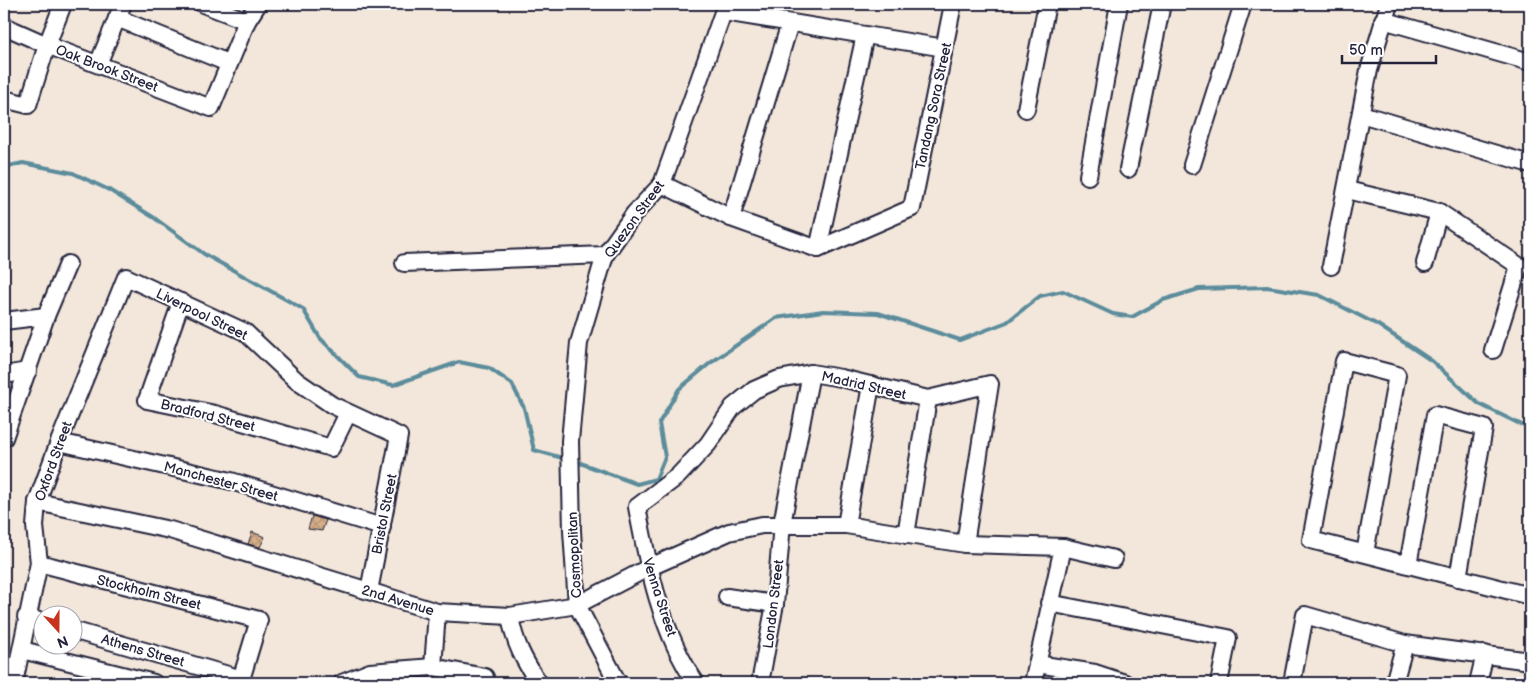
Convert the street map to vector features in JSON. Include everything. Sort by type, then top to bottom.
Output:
[{"type":"street","points":[[4,99],[28,105],[47,45],[63,4]]},
{"type":"street","points":[[203,4],[247,22]]},
{"type":"street","points":[[98,64],[120,11],[228,63],[247,22],[258,4]]},
{"type":"street","name":"Tandang Sora Street","points":[[818,249],[912,208],[953,4]]},
{"type":"street","points":[[1026,109],[1047,4]]},
{"type":"street","points":[[1088,176],[1119,4]]},
{"type":"street","points":[[1128,169],[1162,4]]},
{"type":"street","points":[[1192,165],[1243,4]]},
{"type":"street","points":[[1331,266],[1369,70],[1388,4]]},
{"type":"street","points":[[725,8],[790,23],[945,48]]},
{"type":"street","name":"Quezon Street","points":[[571,476],[570,441],[579,343],[605,255],[634,214],[662,184],[725,8]]},
{"type":"street","points":[[1383,20],[1530,62]]},
{"type":"street","points":[[731,218],[790,23]]},
{"type":"street","name":"Oak Brook Street","points":[[4,26],[47,45],[211,108],[228,63]]},
{"type":"street","points":[[662,184],[731,218],[818,249],[864,35]]},
{"type":"street","points":[[1361,114],[1530,164]]},
{"type":"street","points":[[1347,190],[1439,212],[1519,266],[1493,350]]},
{"type":"street","points":[[1425,262],[1439,212]]},
{"type":"street","points":[[404,263],[605,255]]},
{"type":"street","points":[[5,433],[46,316],[68,264]]},
{"type":"street","name":"Liverpool Street","points":[[126,277],[245,332],[298,381],[332,405],[400,436]]},
{"type":"street","name":"Oxford Street","points":[[14,683],[38,563],[35,526],[37,502],[59,442],[126,277]]},
{"type":"street","name":"Bradford Street","points":[[181,302],[147,400],[215,414],[331,448],[348,413]]},
{"type":"street","points":[[4,321],[46,316]]},
{"type":"street","points":[[1365,553],[1397,375],[1344,361],[1311,540],[1530,596]]},
{"type":"street","points":[[4,375],[28,371]]},
{"type":"street","name":"Madrid Street","points":[[637,507],[678,476],[708,444],[733,406],[754,390],[779,379],[811,373],[871,385],[928,400],[990,384],[965,544]]},
{"type":"street","name":"London Street","points":[[760,683],[775,604],[782,524],[811,373]]},
{"type":"street","points":[[846,525],[871,385]]},
{"type":"street","points":[[906,535],[928,400]]},
{"type":"street","points":[[1408,565],[1435,415],[1484,428],[1458,578]]},
{"type":"street","name":"Bristol Street","points":[[369,591],[400,436]]},
{"type":"street","name":"Manchester Street","points":[[59,442],[231,482],[382,527]]},
{"type":"street","name":"Cosmopolitan","points":[[571,476],[577,605],[618,683]]},
{"type":"street","name":"2nd Avenue","points":[[37,502],[170,530],[437,612],[510,616],[577,605],[648,568],[729,532],[762,525],[846,525],[965,544],[1063,547],[1114,559]]},
{"type":"street","name":"Venna Street","points":[[637,507],[648,568],[675,644],[696,683]]},
{"type":"street","points":[[1033,683],[1049,603],[1063,547]]},
{"type":"street","name":"Stockholm Street","points":[[38,563],[259,620],[241,681]]},
{"type":"street","points":[[727,597],[775,604]]},
{"type":"street","points":[[1049,603],[1228,638],[1219,683]]},
{"type":"street","points":[[432,668],[437,612]]},
{"type":"street","points":[[1292,683],[1305,615],[1405,644],[1530,661]]},
{"type":"street","points":[[510,616],[513,636],[520,655],[539,683]]},
{"type":"street","points":[[26,617],[32,619]]},
{"type":"street","name":"Athens Street","points":[[82,633],[241,681]]},
{"type":"street","points":[[1394,683],[1405,644]]},
{"type":"street","points":[[22,650],[154,683]]},
{"type":"street","points":[[1478,683],[1485,654]]},
{"type":"street","points":[[1037,664],[1095,673],[1125,683]]},
{"type":"street","points":[[342,683],[370,672],[432,668],[485,677],[484,683]]},
{"type":"building","points":[[312,516],[326,520],[322,531],[308,529]]},
{"type":"building","points":[[252,532],[265,537],[260,547],[248,544]]},
{"type":"waterway","points":[[4,167],[23,163],[73,173],[109,190],[153,217],[204,254],[303,309],[320,338],[359,377],[393,385],[459,362],[489,368],[512,384],[524,408],[534,450],[566,459]]},
{"type":"waterway","points":[[575,461],[637,484],[656,479],[665,457],[659,423],[679,389],[709,364],[776,318],[823,311],[878,313],[960,340],[1007,322],[1040,296],[1063,291],[1113,314],[1132,317],[1163,300],[1199,289],[1267,287],[1319,295],[1378,325],[1432,361],[1479,404],[1530,429]]}]
